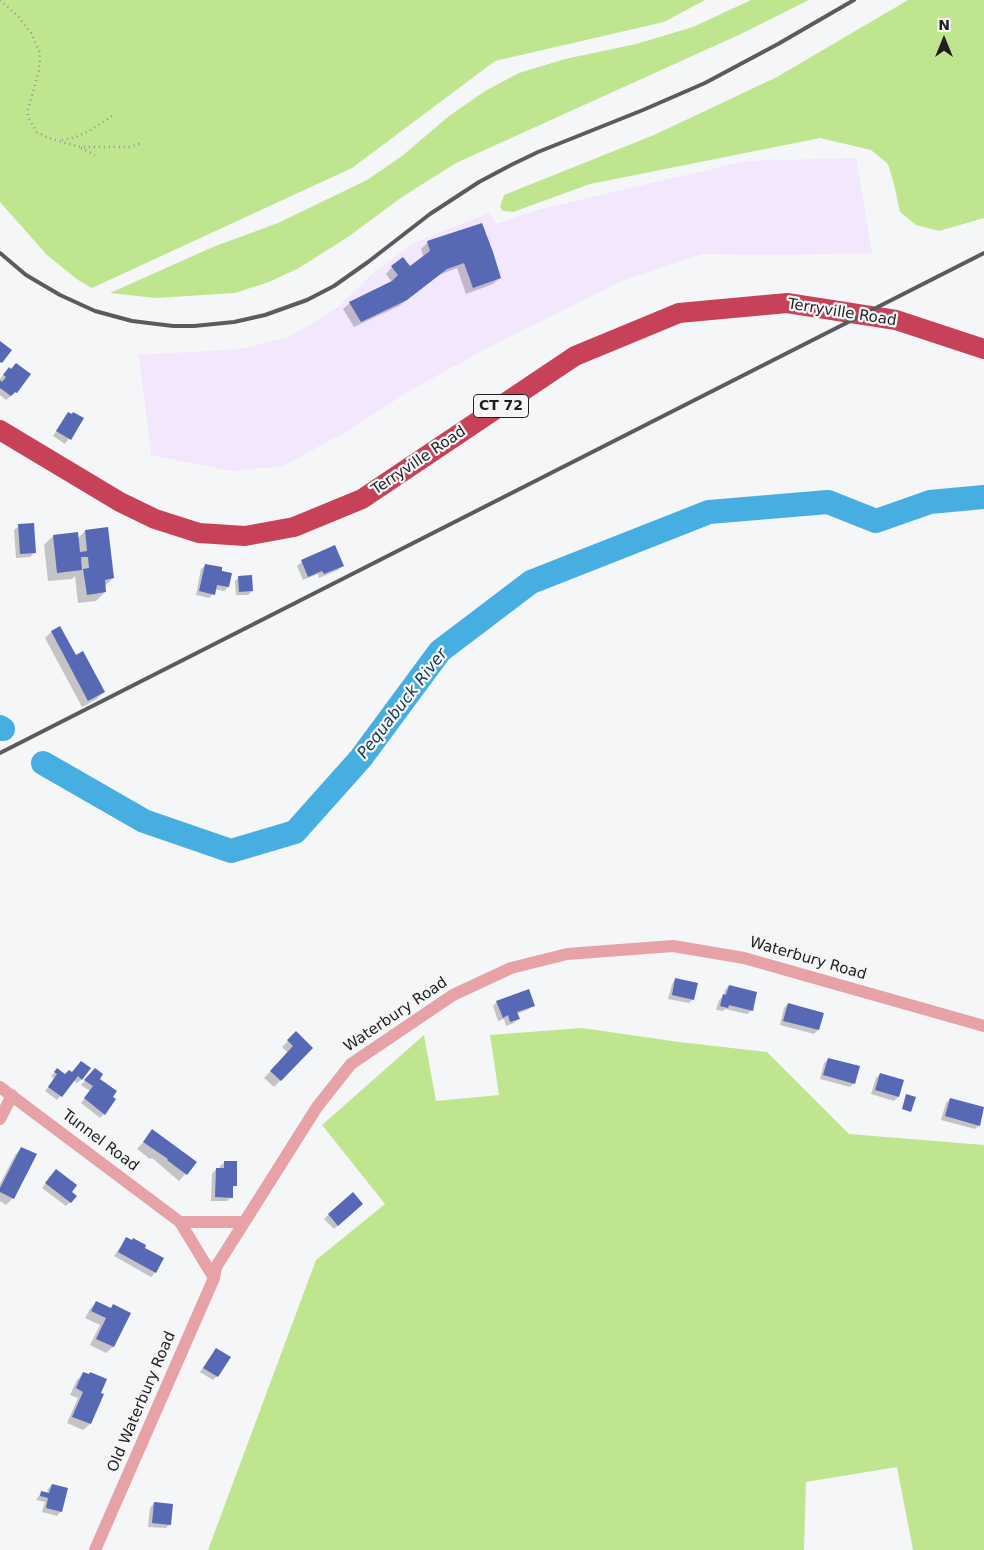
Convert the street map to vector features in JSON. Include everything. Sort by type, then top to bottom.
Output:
[{"type":"highway","name":"Terryville Road","points":[[0,430],[120,502],[155,519],[199,533],[245,536],[294,527],[362,499],[575,356],[679,313],[787,303],[896,320],[984,349]]},
{"type":"street","name":"Waterbury Road","points":[[215,1272],[244,1222],[317,1107],[351,1064],[453,995],[512,968],[568,954],[674,946],[744,958],[984,1026]]},
{"type":"street","name":"Tunnel Road","points":[[0,1087],[180,1222],[215,1272]]},
{"type":"street","points":[[0,1119],[12,1095]]},
{"type":"street","points":[[180,1222],[244,1222]]},
{"type":"street","name":"Old Waterbury Road","points":[[96,1550],[215,1272]]},
{"type":"path","points":[[0,0],[18,16],[31,33],[40,53],[39,70],[28,110],[32,125],[37,132],[48,138],[78,146],[95,155]]},
{"type":"path","points":[[61,140],[76,137],[89,131],[112,116]]},
{"type":"path","points":[[78,146],[94,148],[129,147],[143,143]]},
{"type":"shaded area","points":[[856,158],[872,253],[702,254],[622,281],[501,341],[414,388],[349,430],[283,466],[232,471],[151,455],[139,355],[240,349],[289,337],[337,308],[370,276],[413,243],[489,213],[497,224],[541,209],[746,161]]},
{"type":"green space","points":[[0,0],[705,0],[664,22],[495,61],[352,168],[92,288],[78,280],[47,255],[0,202]]},
{"type":"green space","points":[[751,0],[809,0],[743,33],[456,163],[402,197],[348,237],[299,268],[269,282],[235,293],[156,298],[110,293],[213,247],[278,223],[367,180],[402,156],[449,116],[485,91],[519,73],[565,59],[636,44],[693,27]]},
{"type":"green space","points":[[908,0],[984,0],[984,218],[939,231],[916,225],[900,212],[888,164],[871,150],[820,138],[590,184],[513,212],[503,211],[500,207],[504,195],[654,135],[777,77]]},
{"type":"green space","points":[[582,1028],[767,1052],[849,1134],[984,1145],[984,1550],[913,1550],[897,1467],[806,1482],[804,1550],[208,1550],[316,1260],[385,1204],[322,1125],[424,1035],[436,1101],[499,1095],[490,1035]]},
{"type":"building","points":[[482,223],[501,278],[473,288],[464,263],[447,269],[407,300],[361,322],[349,302],[392,281],[398,275],[391,266],[403,257],[410,266],[430,251],[427,241]]},
{"type":"building","points":[[0,341],[12,350],[2,363],[0,362]]},
{"type":"building","points":[[16,363],[31,374],[17,393],[15,392],[11,396],[0,388],[0,380],[2,382],[6,377],[3,375],[9,367],[11,369]]},
{"type":"building","points":[[68,412],[72,414],[73,412],[84,418],[71,440],[56,431]]},
{"type":"building","points":[[34,523],[36,553],[20,554],[18,524]]},
{"type":"building","points":[[108,527],[114,578],[105,580],[106,592],[87,595],[83,569],[89,568],[88,557],[81,557],[82,570],[57,573],[53,535],[78,532],[80,552],[87,551],[85,530]]},
{"type":"building","points":[[335,545],[344,566],[324,574],[322,571],[308,577],[301,560]]},
{"type":"building","points":[[205,564],[222,567],[222,571],[232,573],[229,587],[217,585],[215,595],[199,591]]},
{"type":"building","points":[[252,575],[253,591],[239,592],[238,576]]},
{"type":"building","points":[[60,626],[76,655],[83,651],[105,692],[88,701],[51,631]]},
{"type":"building","points":[[675,978],[698,983],[694,1000],[672,995]]},
{"type":"building","points":[[729,985],[757,992],[753,1011],[729,1005],[728,1008],[720,1006],[723,994],[726,995]]},
{"type":"building","points":[[529,989],[535,1006],[517,1012],[520,1019],[510,1022],[508,1015],[503,1018],[496,1001]]},
{"type":"building","points":[[788,1003],[824,1013],[819,1030],[783,1021]]},
{"type":"building","points":[[296,1031],[313,1048],[281,1081],[270,1071],[293,1046],[287,1040]]},
{"type":"building","points":[[828,1058],[860,1066],[855,1084],[823,1075]]},
{"type":"building","points":[[81,1061],[91,1068],[82,1080],[78,1076],[62,1097],[48,1087],[57,1074],[54,1072],[57,1068],[65,1074],[69,1070],[72,1072]]},
{"type":"building","points":[[95,1068],[103,1074],[100,1079],[117,1091],[113,1097],[116,1099],[105,1115],[84,1098],[93,1086],[84,1080]]},
{"type":"building","points":[[880,1073],[904,1080],[899,1097],[875,1090]]},
{"type":"building","points":[[906,1094],[916,1097],[911,1112],[902,1109]]},
{"type":"building","points":[[950,1098],[984,1107],[980,1126],[945,1116]]},
{"type":"building","points":[[152,1129],[197,1162],[187,1175],[143,1142]]},
{"type":"building","points":[[21,1147],[37,1154],[14,1199],[0,1192],[0,1188]]},
{"type":"building","points":[[224,1161],[237,1161],[237,1186],[233,1186],[233,1198],[215,1197],[216,1168],[224,1168]]},
{"type":"building","points":[[56,1169],[77,1185],[72,1192],[77,1196],[71,1203],[45,1183]]},
{"type":"building","points":[[353,1192],[363,1204],[338,1226],[328,1214]]},
{"type":"building","points":[[126,1237],[132,1240],[133,1238],[146,1245],[145,1248],[164,1258],[156,1273],[118,1252]]},
{"type":"building","points":[[96,1301],[111,1308],[113,1304],[131,1313],[114,1347],[96,1339],[106,1318],[91,1311]]},
{"type":"building","points":[[216,1348],[231,1357],[218,1377],[203,1368]]},
{"type":"building","points":[[83,1372],[89,1374],[90,1372],[107,1379],[101,1393],[104,1394],[91,1424],[72,1417],[83,1392],[76,1388]]},
{"type":"building","points":[[52,1484],[68,1488],[62,1512],[46,1508],[48,1498],[40,1496],[41,1491],[49,1493]]},
{"type":"building","points":[[154,1502],[173,1504],[171,1525],[152,1523]]},
{"type":"waterway","name":"Pequabuck River","points":[[43,763],[144,821],[231,851],[295,832],[361,758],[440,651],[531,582],[709,512],[828,502],[876,521],[930,502],[984,497]]},
{"type":"railway","points":[[0,253],[26,275],[60,295],[95,311],[132,321],[173,326],[194,326],[234,322],[265,315],[307,300],[334,286],[430,214],[479,182],[538,152],[705,83],[854,0]]},
{"type":"railway","points":[[0,753],[984,253]]}]
